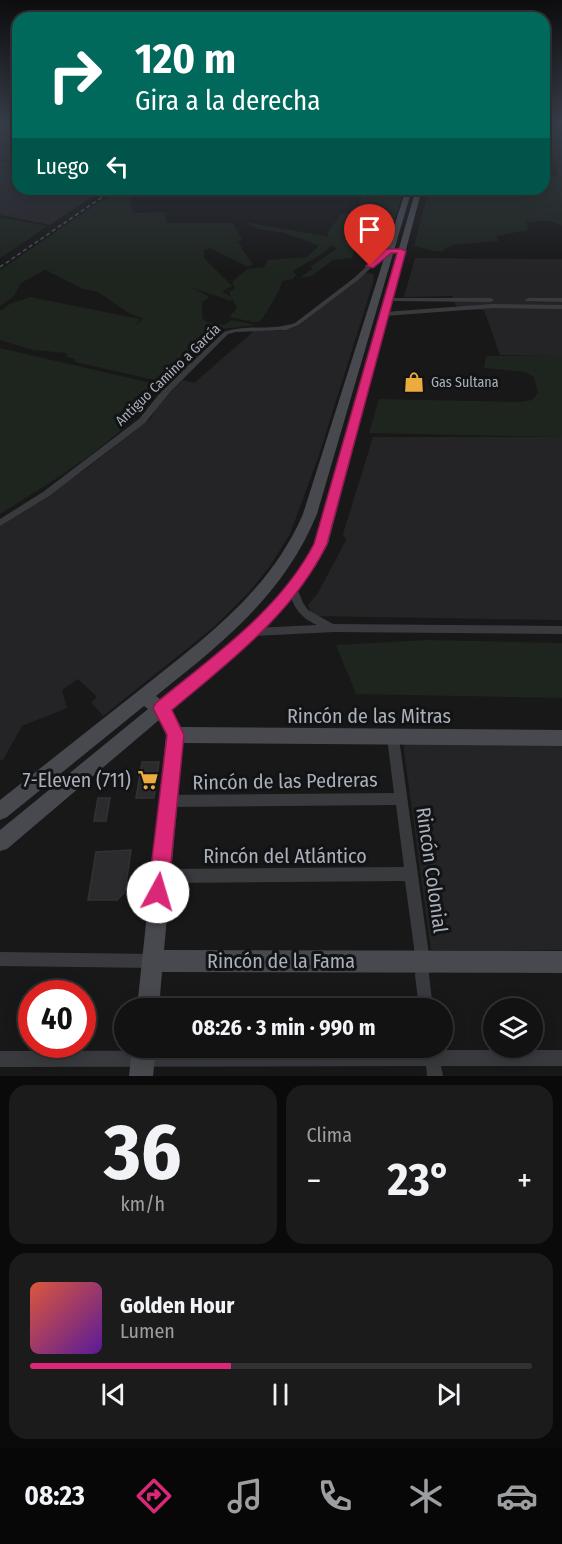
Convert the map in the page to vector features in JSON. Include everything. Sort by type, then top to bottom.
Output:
[{"type":"main road","points":[[0,842],[253,632],[293,588],[311,563],[321,544],[389,299],[395,251],[408,195]]},
{"type":"main road","points":[[0,812],[224,632],[266,591],[301,538],[395,251],[417,195]]},
{"type":"main road","points":[[320,481],[338,484]]},
{"type":"main road","points":[[143,696],[162,708],[171,721],[175,735],[149,998]]},
{"type":"main road","name":"Rincón de las Mitras","points":[[175,735],[562,738]]},
{"type":"main road","name":"Rincón de la Fama","points":[[154,961],[562,962]]},
{"type":"street","name":"Antiguo Camino a García","points":[[0,523],[46,494],[142,421],[167,390],[226,333],[241,329],[286,327],[297,324],[395,251]]},
{"type":"street","points":[[389,299],[562,300]]},
{"type":"street","points":[[420,300],[424,309]]},
{"type":"street","points":[[385,314],[424,309],[492,306],[562,307]]},
{"type":"street","points":[[293,588],[300,610],[310,618],[334,628]]},
{"type":"street","points":[[253,632],[334,628],[562,630]]},
{"type":"street","name":"Rincón Colonial","points":[[393,738],[423,962],[425,998]]},
{"type":"street","name":"Rincón de las Pedreras","points":[[168,801],[401,799]]},
{"type":"street","name":"Rincón del Atlántico","points":[[160,876],[411,874]]},
{"type":"street","name":"Rincón de la Fama","points":[[0,959],[154,961]]},
{"type":"street","points":[[453,1053],[562,1058]]},
{"type":"street","points":[[0,1059],[215,1058]]},
{"type":"street","points":[[433,1058],[435,1076]]},
{"type":"shaded area","points":[[0,171],[12,171],[12,195],[95,195],[50,225],[0,215]]},
{"type":"shaded area","points":[[556,171],[562,171],[562,226],[548,221],[526,222],[528,230],[496,236],[499,241],[453,245],[442,251],[414,246],[427,195],[550,195],[550,176],[558,176]]},
{"type":"shaded area","points":[[113,195],[129,195],[133,213],[164,212],[167,223],[233,223],[242,240],[238,242],[253,265],[248,267],[210,248],[204,250],[204,258],[232,286],[222,291],[231,297],[229,292],[235,288],[232,282],[247,269],[264,267],[268,260],[307,257],[319,246],[285,233],[257,229],[246,222],[329,237],[327,234],[341,214],[348,214],[351,209],[358,206],[362,195],[402,195],[394,221],[387,227],[374,227],[359,233],[352,258],[333,260],[312,276],[299,278],[312,269],[311,266],[338,248],[330,246],[325,252],[293,271],[296,275],[293,279],[282,281],[279,291],[261,321],[253,322],[229,317],[237,308],[232,298],[231,301],[190,287],[209,298],[202,302],[202,318],[207,322],[224,325],[231,320],[256,325],[213,330],[210,333],[215,334],[216,339],[168,383],[75,362],[75,359],[67,357],[66,353],[33,350],[0,340],[0,311],[10,304],[30,297],[140,319],[134,327],[143,319],[127,312],[98,292],[83,289],[45,270],[21,283],[14,296],[0,306],[0,270],[98,203]]},
{"type":"shaded area","points":[[0,217],[48,226],[0,258]]},
{"type":"shaded area","points":[[415,258],[562,259],[562,356],[500,355],[484,310],[457,309],[452,296],[404,297]]},
{"type":"shaded area","points":[[365,273],[374,274],[373,283],[318,458],[290,534],[270,566],[250,591],[214,627],[103,716],[91,702],[97,697],[78,679],[62,690],[67,708],[22,726],[3,760],[0,760],[0,526],[86,469],[151,418],[159,403],[183,380],[194,383],[254,331],[281,331],[299,326]]},
{"type":"shaded area","points":[[0,348],[147,382],[159,389],[125,427],[86,459],[0,514]]},
{"type":"shaded area","points":[[486,356],[562,356],[562,437],[369,433],[379,399],[519,402],[532,400],[538,393],[534,377],[525,372],[484,368]]},
{"type":"shaded area","points":[[373,437],[562,437],[562,620],[312,616],[308,605],[318,593],[346,540],[343,534]]},
{"type":"shaded area","points":[[427,640],[562,643],[562,698],[356,694],[336,645]]},
{"type":"shaded area","points":[[403,743],[562,743],[562,950],[431,950]]},
{"type":"building","name":"7-Eleven (711)","points":[[142,762],[159,762],[154,798],[136,798]]},
{"type":"building","points":[[98,798],[110,798],[106,821],[94,821]]},
{"type":"building","points":[[131,850],[125,892],[117,900],[88,900],[96,852]]},
{"type":"railway","points":[[0,267],[105,195]]},
{"type":"place","name":"Gas Sultana","points":[[414,382]]},
{"type":"place","name":"7-Eleven (711)","points":[[148,780]]},
{"type":"route","points":[[158,892],[175,735],[171,721],[162,708],[253,632],[293,588],[321,544],[401,251],[389,250],[370,266]]}]
